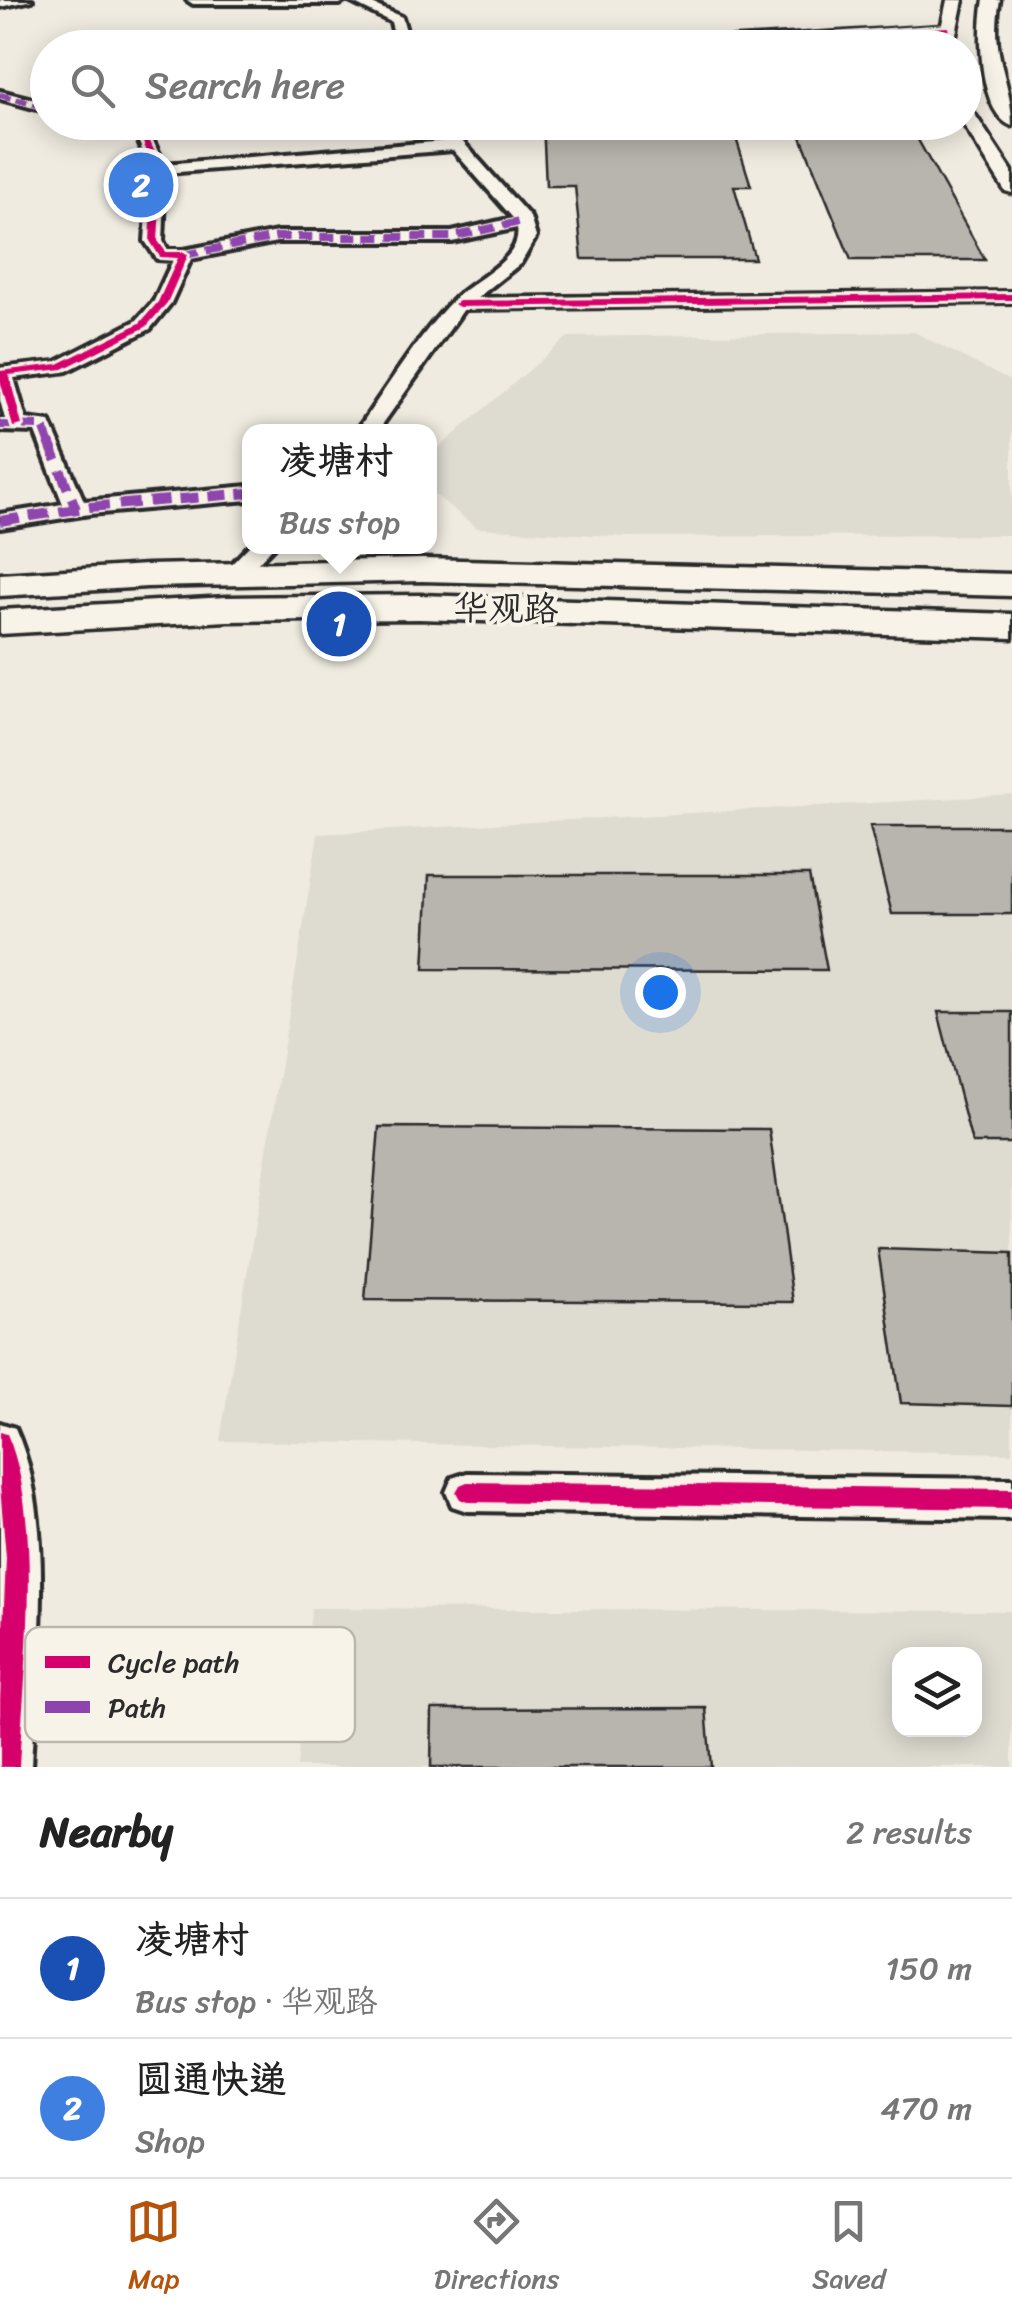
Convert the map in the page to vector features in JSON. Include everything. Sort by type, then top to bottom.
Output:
[{"type":"main road","name":"华观路","points":[[0,585],[235,573],[521,571],[1012,587]]},
{"type":"main road","name":"华观路","points":[[0,622],[227,609],[419,606],[1012,626]]},
{"type":"street","points":[[0,3],[26,0]]},
{"type":"street","points":[[193,0],[340,0]]},
{"type":"street","points":[[353,0],[397,20],[400,30]]},
{"type":"street","points":[[949,30],[955,0]]},
{"type":"street","points":[[986,48],[998,21]]},
{"type":"street","points":[[998,21],[986,48],[994,84],[1012,120]]},
{"type":"street","points":[[0,94],[30,103]]},
{"type":"street","points":[[145,140],[158,169],[154,241],[163,255],[184,255],[277,238],[452,238],[524,221]]},
{"type":"street","points":[[372,424],[466,297],[515,258],[527,236],[524,221],[450,140]]},
{"type":"street","points":[[982,140],[1012,188]]},
{"type":"street","points":[[158,169],[453,145]]},
{"type":"street","points":[[76,509],[43,426],[9,425],[3,373],[60,367],[144,324],[162,302],[184,255]]},
{"type":"street","points":[[466,297],[1012,283]]},
{"type":"street","points":[[466,297],[1012,299]]},
{"type":"street","points":[[0,522],[76,509],[242,494]]},
{"type":"street","points":[[235,573],[255,554]]},
{"type":"street","points":[[0,1442],[12,1492],[16,1576],[6,1767]]},
{"type":"street","points":[[467,1492],[1012,1499]]},
{"type":"shaded area","points":[[914,332],[1012,382],[1012,535],[628,537],[477,528],[437,496],[437,449],[568,337]]},
{"type":"shaded area","points":[[1012,795],[1012,1453],[220,1441],[318,834]]},
{"type":"shaded area","points":[[311,1608],[1012,1611],[1012,1767],[297,1767],[299,1742],[355,1742],[355,1627],[309,1627]]},
{"type":"building","points":[[544,140],[737,140],[751,186],[734,186],[755,259],[582,259],[575,186],[546,186]]},
{"type":"building","points":[[802,140],[918,140],[985,260],[851,260]]},
{"type":"building","points":[[870,826],[1012,826],[1012,914],[892,914]]},
{"type":"building","points":[[429,875],[809,875],[827,970],[424,969]]},
{"type":"building","points":[[938,1012],[1012,1012],[1012,1143],[972,1143]]},
{"type":"building","points":[[379,1127],[769,1129],[793,1302],[365,1300]]},
{"type":"building","points":[[878,1249],[1012,1253],[1012,1406],[901,1403]]},
{"type":"building","points":[[706,1708],[711,1767],[431,1767],[432,1709]]},
{"type":"marked path","points":[[0,95],[30,103]]},
{"type":"marked path","points":[[184,255],[277,237],[452,237],[524,221]]},
{"type":"marked path","points":[[0,425],[43,426],[76,509]]},
{"type":"marked path","points":[[0,521],[90,507],[242,494]]},
{"type":"cycle path","points":[[932,30],[948,29]]},
{"type":"cycle path","points":[[17,425],[3,373],[60,367],[143,325],[162,303],[184,255],[163,255],[154,241],[158,169],[145,140]]},
{"type":"cycle path","points":[[459,304],[1012,297]]},
{"type":"cycle path","points":[[0,1441],[9,1476],[17,1558],[7,1767]]},
{"type":"cycle path","points":[[467,1492],[1012,1499]]},
{"type":"place","name":"圆通快递","points":[[141,185]]},
{"type":"place","name":"凌塘村","points":[[339,624]]}]
